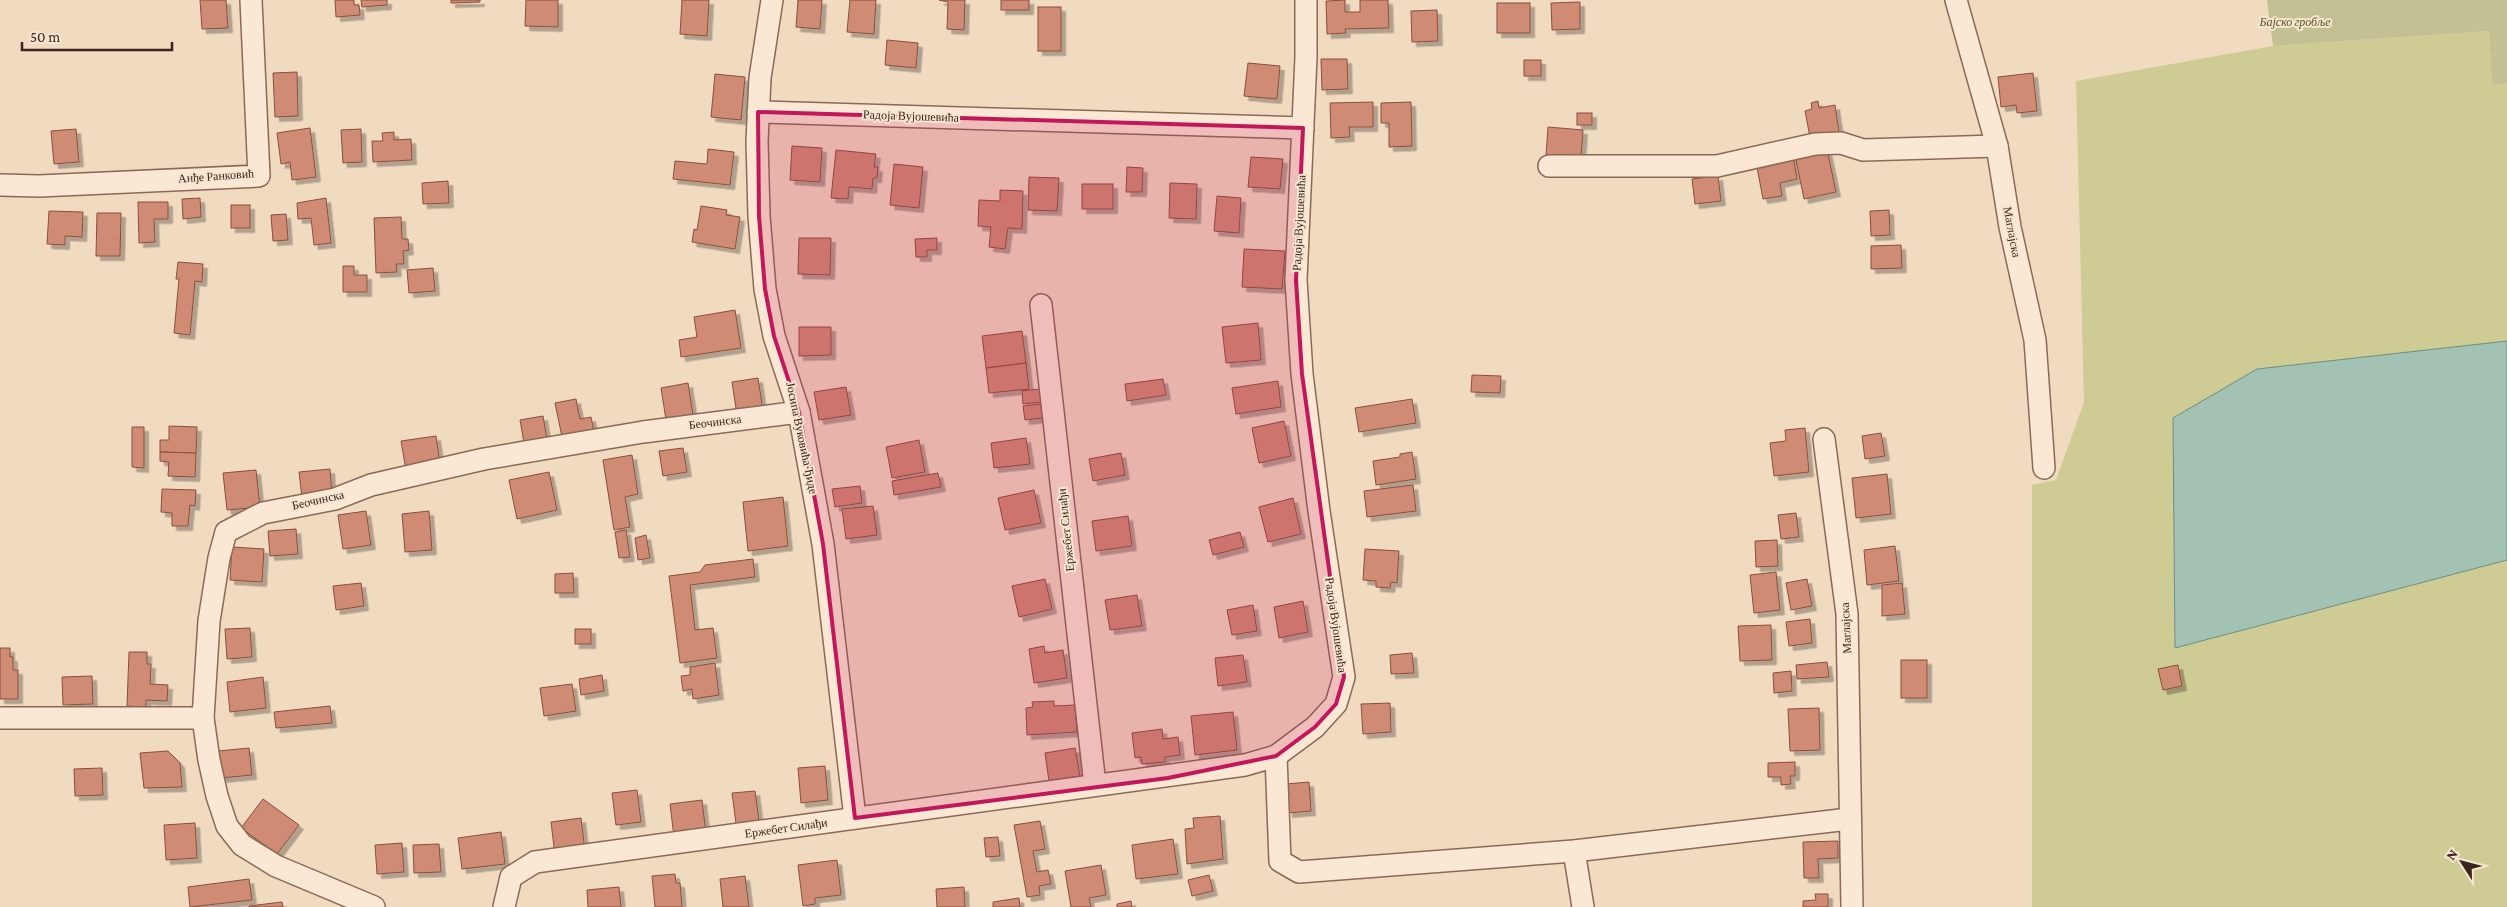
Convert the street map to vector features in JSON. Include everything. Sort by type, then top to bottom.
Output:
[{"type":"street","name":"Анђе Ранковић","points":[[0,185],[39,186],[259,176],[251,0]]},
{"type":"street","name":"Јосипа Вуковића Ђиде","points":[[772,0],[760,78],[758,112],[759,216],[766,290],[774,336],[799,412],[823,544],[855,818]]},
{"type":"street","name":"Радоја Вујошевића","points":[[1276,756],[1315,728],[1331,710],[1336,704],[1344,677],[1319,511],[1302,374],[1296,280],[1303,128],[1306,0]]},
{"type":"street","name":"Маглајска","points":[[1956,0],[1997,146],[2010,227],[2035,340],[2044,468]]},
{"type":"street","name":"Радоја Вујошевића","points":[[758,112],[1303,128]]},
{"type":"street","points":[[1550,166],[1717,166],[1815,144],[1841,143],[1863,150],[1997,146]]},
{"type":"street","name":"Ержебет Силађи","points":[[1041,305],[1095,785]]},
{"type":"street","name":"Беочинска","points":[[374,907],[292,873],[242,845],[227,826],[217,796],[203,718],[209,621],[218,558],[226,532],[263,513],[335,499],[371,485],[484,460],[643,432],[799,412]]},
{"type":"street","name":"Маглајска","points":[[1824,439],[1847,614],[1852,907]]},
{"type":"street","points":[[0,718],[203,718]]},
{"type":"street","points":[[1276,756],[1280,861],[1298,872],[1574,850],[1850,819]]},
{"type":"street","name":"Ержебет Силађи","points":[[504,907],[511,876],[535,862],[1226,768],[1276,756]]},
{"type":"street","points":[[1574,850],[1583,907]]},
{"type":"highlighted area","points":[[758,112],[1303,128],[1296,280],[1302,374],[1344,677],[1336,704],[1315,727],[1276,756],[1168,778],[855,818],[823,544],[799,412],[774,336],[765,289],[759,216]]},
{"type":"shaded area","points":[[2489,31],[2492,85],[2507,83],[2507,907],[2032,907],[2032,485],[2056,480],[2084,402],[2076,81],[2273,46]]},
{"type":"shaded area","points":[[2507,341],[2507,560],[2175,648],[2173,418],[2257,369]]},
{"type":"green space","name":"Бајско гробље","points":[[2267,0],[2507,0],[2507,83],[2492,85],[2489,31],[2273,46]]},
{"type":"building","points":[[200,0],[226,0],[228,28],[202,29]]},
{"type":"building","points":[[335,0],[354,0],[354,5],[359,5],[360,15],[336,17]]},
{"type":"building","points":[[361,0],[387,0],[387,5],[362,7]]},
{"type":"building","points":[[451,0],[480,0],[480,2],[451,3]]},
{"type":"building","points":[[526,0],[558,0],[558,27],[525,26]]},
{"type":"building","points":[[682,0],[709,0],[707,36],[680,34]]},
{"type":"building","points":[[798,0],[822,0],[820,29],[796,27]]},
{"type":"building","points":[[850,0],[876,0],[874,34],[847,32]]},
{"type":"building","points":[[939,0],[965,0],[964,30],[947,29],[948,2]]},
{"type":"building","points":[[1001,0],[1029,0],[1029,10],[1001,10]]},
{"type":"building","points":[[1345,0],[1345,12],[1360,12],[1360,0],[1388,0],[1389,28],[1345,29],[1346,33],[1327,34],[1326,1]]},
{"type":"building","points":[[1580,2],[1580,29],[1552,30],[1551,3]]},
{"type":"building","points":[[1497,3],[1530,3],[1530,33],[1497,33]]},
{"type":"building","points":[[1038,7],[1061,7],[1061,51],[1038,51]]},
{"type":"building","points":[[1437,10],[1438,41],[1412,42],[1411,11]]},
{"type":"building","points":[[887,40],[918,43],[916,68],[885,65]]},
{"type":"building","points":[[1321,59],[1347,59],[1348,89],[1322,90]]},
{"type":"building","points":[[1524,60],[1541,60],[1541,76],[1524,76]]},
{"type":"building","points":[[1248,63],[1280,66],[1277,99],[1244,96]]},
{"type":"building","points":[[297,72],[298,116],[275,117],[273,73]]},
{"type":"building","points":[[2033,73],[2037,111],[2017,113],[2016,105],[2001,107],[1998,77]]},
{"type":"building","points":[[715,74],[745,77],[741,120],[711,117]]},
{"type":"building","points":[[1818,101],[1819,108],[1835,105],[1839,132],[1810,137],[1805,111],[1812,109],[1811,103]]},
{"type":"building","points":[[1373,102],[1373,127],[1349,127],[1350,137],[1331,138],[1330,103]]},
{"type":"building","points":[[1411,102],[1412,146],[1389,147],[1389,123],[1381,123],[1381,103]]},
{"type":"building","points":[[1577,113],[1592,113],[1592,125],[1577,125]]},
{"type":"building","points":[[1548,127],[1583,130],[1581,158],[1546,155]]},
{"type":"building","points":[[310,128],[316,177],[292,180],[290,162],[281,164],[277,133]]},
{"type":"building","points":[[76,129],[79,162],[54,164],[51,131]]},
{"type":"building","points":[[361,129],[362,162],[343,163],[341,130]]},
{"type":"building","points":[[394,132],[394,140],[411,139],[412,160],[373,162],[372,141],[383,141],[382,133]]},
{"type":"building","points":[[792,146],[822,148],[820,182],[790,180]]},
{"type":"building","points":[[708,149],[734,152],[730,185],[673,179],[675,161],[707,164]]},
{"type":"building","points":[[1827,149],[1836,192],[1804,199],[1795,155]]},
{"type":"building","points":[[836,150],[876,154],[874,167],[878,167],[877,178],[873,178],[872,189],[849,187],[848,199],[831,198]]},
{"type":"building","points":[[1793,155],[1797,179],[1780,183],[1782,196],[1763,199],[1756,162]]},
{"type":"building","points":[[1251,157],[1283,159],[1280,189],[1248,187]]},
{"type":"building","points":[[894,164],[923,167],[919,208],[890,205]]},
{"type":"building","points":[[1127,167],[1143,168],[1142,192],[1126,192]]},
{"type":"building","points":[[1718,176],[1721,201],[1695,204],[1692,179]]},
{"type":"building","points":[[1029,177],[1059,178],[1057,211],[1028,210]]},
{"type":"building","points":[[448,181],[449,203],[423,204],[422,183]]},
{"type":"building","points":[[1170,183],[1197,184],[1196,219],[1169,218]]},
{"type":"building","points":[[1082,184],[1113,184],[1113,209],[1082,209]]},
{"type":"building","points":[[1000,190],[1023,191],[1022,229],[1008,228],[1005,249],[989,247],[991,227],[978,226],[979,200],[1000,201]]},
{"type":"building","points":[[1217,196],[1241,198],[1239,233],[1214,231]]},
{"type":"building","points":[[200,198],[201,217],[183,219],[182,199]]},
{"type":"building","points":[[326,198],[331,243],[314,245],[311,218],[298,219],[297,203]]},
{"type":"building","points":[[138,202],[168,202],[168,219],[154,219],[155,242],[139,243]]},
{"type":"building","points":[[231,205],[250,205],[250,228],[231,228]]},
{"type":"building","points":[[701,206],[727,210],[726,215],[740,217],[735,249],[692,242],[694,229],[697,230]]},
{"type":"building","points":[[1889,210],[1890,235],[1871,236],[1870,211]]},
{"type":"building","points":[[49,211],[83,212],[82,237],[65,236],[65,245],[47,244]]},
{"type":"building","points":[[97,213],[121,213],[120,256],[96,256]]},
{"type":"building","points":[[286,214],[288,240],[273,241],[271,215]]},
{"type":"building","points":[[401,217],[402,239],[408,239],[409,250],[403,251],[404,264],[396,264],[397,272],[376,273],[374,218]]},
{"type":"building","points":[[799,238],[831,238],[830,275],[798,274]]},
{"type":"building","points":[[937,238],[937,250],[927,250],[927,257],[916,257],[915,239]]},
{"type":"building","points":[[1901,245],[1902,268],[1871,269],[1871,246]]},
{"type":"building","points":[[1244,249],[1285,251],[1282,289],[1242,287]]},
{"type":"building","points":[[178,262],[203,264],[202,282],[195,281],[190,335],[174,333],[179,279],[176,279]]},
{"type":"building","points":[[343,266],[354,266],[354,275],[367,275],[367,292],[343,292]]},
{"type":"building","points":[[433,268],[435,291],[409,293],[407,270]]},
{"type":"building","points":[[735,310],[741,348],[681,357],[679,340],[697,337],[694,317]]},
{"type":"building","points":[[1258,323],[1261,360],[1226,363],[1222,327]]},
{"type":"building","points":[[799,327],[831,327],[831,355],[799,356]]},
{"type":"building","points":[[1022,331],[1026,363],[986,368],[982,336]]},
{"type":"building","points":[[1026,363],[1029,389],[989,393],[986,368]]},
{"type":"building","points":[[1472,375],[1501,376],[1500,393],[1471,392]]},
{"type":"building","points":[[758,378],[763,411],[737,415],[732,382]]},
{"type":"building","points":[[1163,379],[1166,395],[1127,401],[1125,384]]},
{"type":"building","points":[[1278,381],[1281,407],[1236,414],[1232,388]]},
{"type":"building","points":[[688,383],[694,421],[667,426],[661,388]]},
{"type":"building","points":[[846,387],[851,415],[819,420],[814,392]]},
{"type":"building","points":[[1040,389],[1041,402],[1023,404],[1022,391]]},
{"type":"building","points":[[576,399],[580,419],[591,417],[594,431],[562,437],[555,403]]},
{"type":"building","points":[[1412,399],[1416,423],[1359,432],[1355,408]]},
{"type":"building","points":[[1041,404],[1043,418],[1025,420],[1023,406]]},
{"type":"building","points":[[543,416],[547,439],[524,443],[520,420]]},
{"type":"building","points":[[1284,421],[1291,456],[1259,463],[1252,428]]},
{"type":"building","points":[[169,426],[197,427],[196,453],[160,452],[160,440],[169,440]]},
{"type":"building","points":[[132,427],[144,427],[144,468],[132,467]]},
{"type":"building","points":[[1805,428],[1809,472],[1774,476],[1770,443],[1786,441],[1785,430]]},
{"type":"building","points":[[1881,433],[1885,456],[1865,459],[1862,436]]},
{"type":"building","points":[[436,436],[440,464],[406,470],[401,441]]},
{"type":"building","points":[[1026,438],[1030,464],[994,468],[991,443]]},
{"type":"building","points":[[919,440],[925,472],[892,478],[886,447]]},
{"type":"building","points":[[683,448],[687,472],[663,476],[659,451]]},
{"type":"building","points":[[160,452],[196,453],[195,477],[168,476],[169,462],[160,461]]},
{"type":"building","points":[[1412,452],[1416,479],[1376,485],[1373,461],[1400,457],[1400,454]]},
{"type":"building","points":[[1121,453],[1125,475],[1093,481],[1089,459]]},
{"type":"building","points":[[632,455],[638,494],[625,497],[630,527],[614,530],[603,460]]},
{"type":"building","points":[[330,469],[332,495],[302,498],[299,472]]},
{"type":"building","points":[[256,470],[260,507],[227,510],[223,473]]},
{"type":"building","points":[[549,472],[557,510],[517,519],[509,480]]},
{"type":"building","points":[[938,473],[941,487],[894,495],[892,481]]},
{"type":"building","points":[[1887,474],[1891,514],[1856,518],[1852,478]]},
{"type":"building","points":[[1413,485],[1416,511],[1367,517],[1364,491]]},
{"type":"building","points":[[860,486],[862,503],[835,507],[832,489]]},
{"type":"building","points":[[162,489],[196,490],[195,506],[190,505],[188,526],[172,526],[172,513],[161,512]]},
{"type":"building","points":[[1034,490],[1041,523],[1005,530],[998,498]]},
{"type":"building","points":[[783,497],[788,546],[748,551],[743,502]]},
{"type":"building","points":[[1293,498],[1301,534],[1268,542],[1259,507]]},
{"type":"building","points":[[873,506],[877,535],[846,539],[842,509]]},
{"type":"building","points":[[366,511],[371,545],[343,549],[338,515]]},
{"type":"building","points":[[429,511],[432,550],[405,552],[402,514]]},
{"type":"building","points":[[1796,513],[1799,537],[1781,539],[1778,515]]},
{"type":"building","points":[[1128,516],[1132,546],[1096,551],[1092,521]]},
{"type":"building","points":[[296,529],[298,554],[270,556],[268,531]]},
{"type":"building","points":[[626,530],[630,557],[619,558],[615,532]]},
{"type":"building","points":[[1240,532],[1244,547],[1213,555],[1209,540]]},
{"type":"building","points":[[646,535],[650,558],[638,560],[635,538]]},
{"type":"building","points":[[1777,540],[1778,566],[1756,567],[1755,541]]},
{"type":"building","points":[[1895,546],[1899,581],[1867,585],[1864,550]]},
{"type":"building","points":[[232,547],[264,549],[262,582],[230,580]]},
{"type":"building","points":[[1365,549],[1399,551],[1397,583],[1391,582],[1390,588],[1376,587],[1376,581],[1363,580]]},
{"type":"building","points":[[753,559],[755,577],[690,585],[695,630],[713,628],[717,658],[680,663],[669,576],[700,572],[705,565]]},
{"type":"building","points":[[1776,572],[1780,610],[1754,613],[1750,575]]},
{"type":"building","points":[[573,573],[574,593],[555,593],[555,574]]},
{"type":"building","points":[[1045,579],[1052,609],[1019,617],[1012,586]]},
{"type":"building","points":[[1807,579],[1812,606],[1791,610],[1786,583]]},
{"type":"building","points":[[361,583],[364,606],[336,610],[333,586]]},
{"type":"building","points":[[1902,583],[1905,614],[1882,616],[1882,585]]},
{"type":"building","points":[[1137,595],[1142,626],[1110,630],[1105,600]]},
{"type":"building","points":[[1303,601],[1308,632],[1279,638],[1274,607]]},
{"type":"building","points":[[1253,605],[1257,631],[1232,635],[1227,610]]},
{"type":"building","points":[[1810,619],[1812,643],[1789,646],[1786,622]]},
{"type":"building","points":[[1771,625],[1772,660],[1740,661],[1738,626]]},
{"type":"building","points":[[250,628],[252,657],[227,659],[225,629]]},
{"type":"building","points":[[575,629],[591,629],[591,644],[575,644]]},
{"type":"building","points":[[1044,646],[1045,653],[1063,650],[1067,678],[1034,683],[1029,649]]},
{"type":"building","points":[[0,648],[10,648],[10,657],[13,657],[13,670],[18,670],[18,699],[0,699]]},
{"type":"building","points":[[129,652],[147,652],[147,664],[151,664],[150,684],[168,685],[167,701],[146,700],[146,707],[127,706]]},
{"type":"building","points":[[1412,653],[1414,673],[1391,674],[1390,655]]},
{"type":"building","points":[[1243,655],[1247,682],[1218,686],[1215,658]]},
{"type":"building","points":[[1901,660],[1927,660],[1927,698],[1901,698]]},
{"type":"building","points":[[1827,662],[1829,677],[1797,679],[1796,665]]},
{"type":"building","points":[[715,663],[719,695],[693,699],[692,689],[683,691],[681,676],[690,675],[690,667]]},
{"type":"building","points":[[2178,665],[2182,686],[2163,690],[2158,669]]},
{"type":"building","points":[[1791,671],[1792,691],[1774,693],[1773,673]]},
{"type":"building","points":[[602,675],[604,691],[581,695],[579,679]]},
{"type":"building","points":[[92,676],[93,704],[63,705],[62,677]]},
{"type":"building","points":[[263,677],[266,708],[230,712],[227,682]]},
{"type":"building","points":[[572,684],[576,711],[544,716],[540,688]]},
{"type":"building","points":[[1054,701],[1054,706],[1075,705],[1077,732],[1027,735],[1026,708],[1033,707],[1032,702]]},
{"type":"building","points":[[1390,703],[1391,732],[1363,734],[1361,704]]},
{"type":"building","points":[[330,706],[332,723],[276,728],[274,712]]},
{"type":"building","points":[[1819,708],[1820,750],[1790,751],[1788,709]]},
{"type":"building","points":[[1233,712],[1237,750],[1195,755],[1191,716]]},
{"type":"building","points":[[1162,729],[1163,739],[1178,737],[1180,755],[1165,757],[1165,762],[1142,764],[1141,757],[1135,758],[1132,733]]},
{"type":"building","points":[[249,748],[252,775],[221,778],[218,751]]},
{"type":"building","points":[[1075,748],[1080,776],[1049,781],[1045,753]]},
{"type":"building","points":[[168,751],[180,763],[182,787],[144,788],[140,753]]},
{"type":"building","points":[[1795,762],[1795,776],[1790,776],[1791,784],[1781,785],[1781,777],[1768,777],[1768,763]]},
{"type":"building","points":[[825,766],[828,800],[801,803],[798,768]]},
{"type":"building","points":[[102,768],[103,795],[75,796],[74,769]]},
{"type":"building","points":[[1309,782],[1311,811],[1288,813],[1286,784]]},
{"type":"building","points":[[637,790],[641,822],[616,825],[612,793]]},
{"type":"building","points":[[755,791],[760,828],[737,831],[732,793]]},
{"type":"building","points":[[263,799],[299,825],[277,854],[241,828]]},
{"type":"building","points":[[702,800],[706,834],[674,837],[670,804]]},
{"type":"building","points":[[1220,816],[1223,859],[1187,864],[1185,829],[1194,828],[1193,818]]},
{"type":"building","points":[[581,818],[585,851],[555,855],[551,822]]},
{"type":"building","points":[[1040,821],[1045,849],[1033,851],[1037,872],[1048,870],[1051,884],[1039,886],[1040,895],[1027,897],[1014,825]]},
{"type":"building","points":[[195,823],[197,858],[166,860],[164,825]]},
{"type":"building","points":[[501,832],[505,864],[462,869],[458,838]]},
{"type":"building","points":[[998,837],[1000,856],[986,857],[984,838]]},
{"type":"building","points":[[1173,839],[1178,874],[1136,879],[1132,845]]},
{"type":"building","points":[[1838,841],[1838,858],[1818,859],[1819,878],[1804,878],[1803,842]]},
{"type":"building","points":[[402,843],[404,872],[377,874],[375,845]]},
{"type":"building","points":[[439,844],[441,872],[414,873],[413,845]]},
{"type":"building","points":[[837,860],[841,895],[815,898],[815,904],[803,906],[798,865]]},
{"type":"building","points":[[1101,865],[1106,895],[1089,898],[1091,907],[1071,907],[1065,871]]},
{"type":"building","points":[[675,874],[676,883],[680,883],[682,907],[655,907],[652,876]]},
{"type":"building","points":[[1209,875],[1213,891],[1192,896],[1188,880]]},
{"type":"building","points":[[745,876],[749,907],[723,907],[720,879]]},
{"type":"building","points":[[249,879],[252,900],[190,907],[188,887]]},
{"type":"building","points":[[619,887],[621,907],[588,907],[587,890]]},
{"type":"building","points":[[964,887],[965,907],[937,907],[936,889]]},
{"type":"building","points":[[1815,894],[1828,894],[1828,907],[1803,907],[1803,901],[1816,900]]},
{"type":"building","points":[[1019,898],[1020,907],[993,907],[993,902]]},
{"type":"building","points":[[1131,901],[1132,907],[1117,907],[1117,904]]},
{"type":"building","points":[[282,902],[283,907],[249,907],[249,906]]}]
